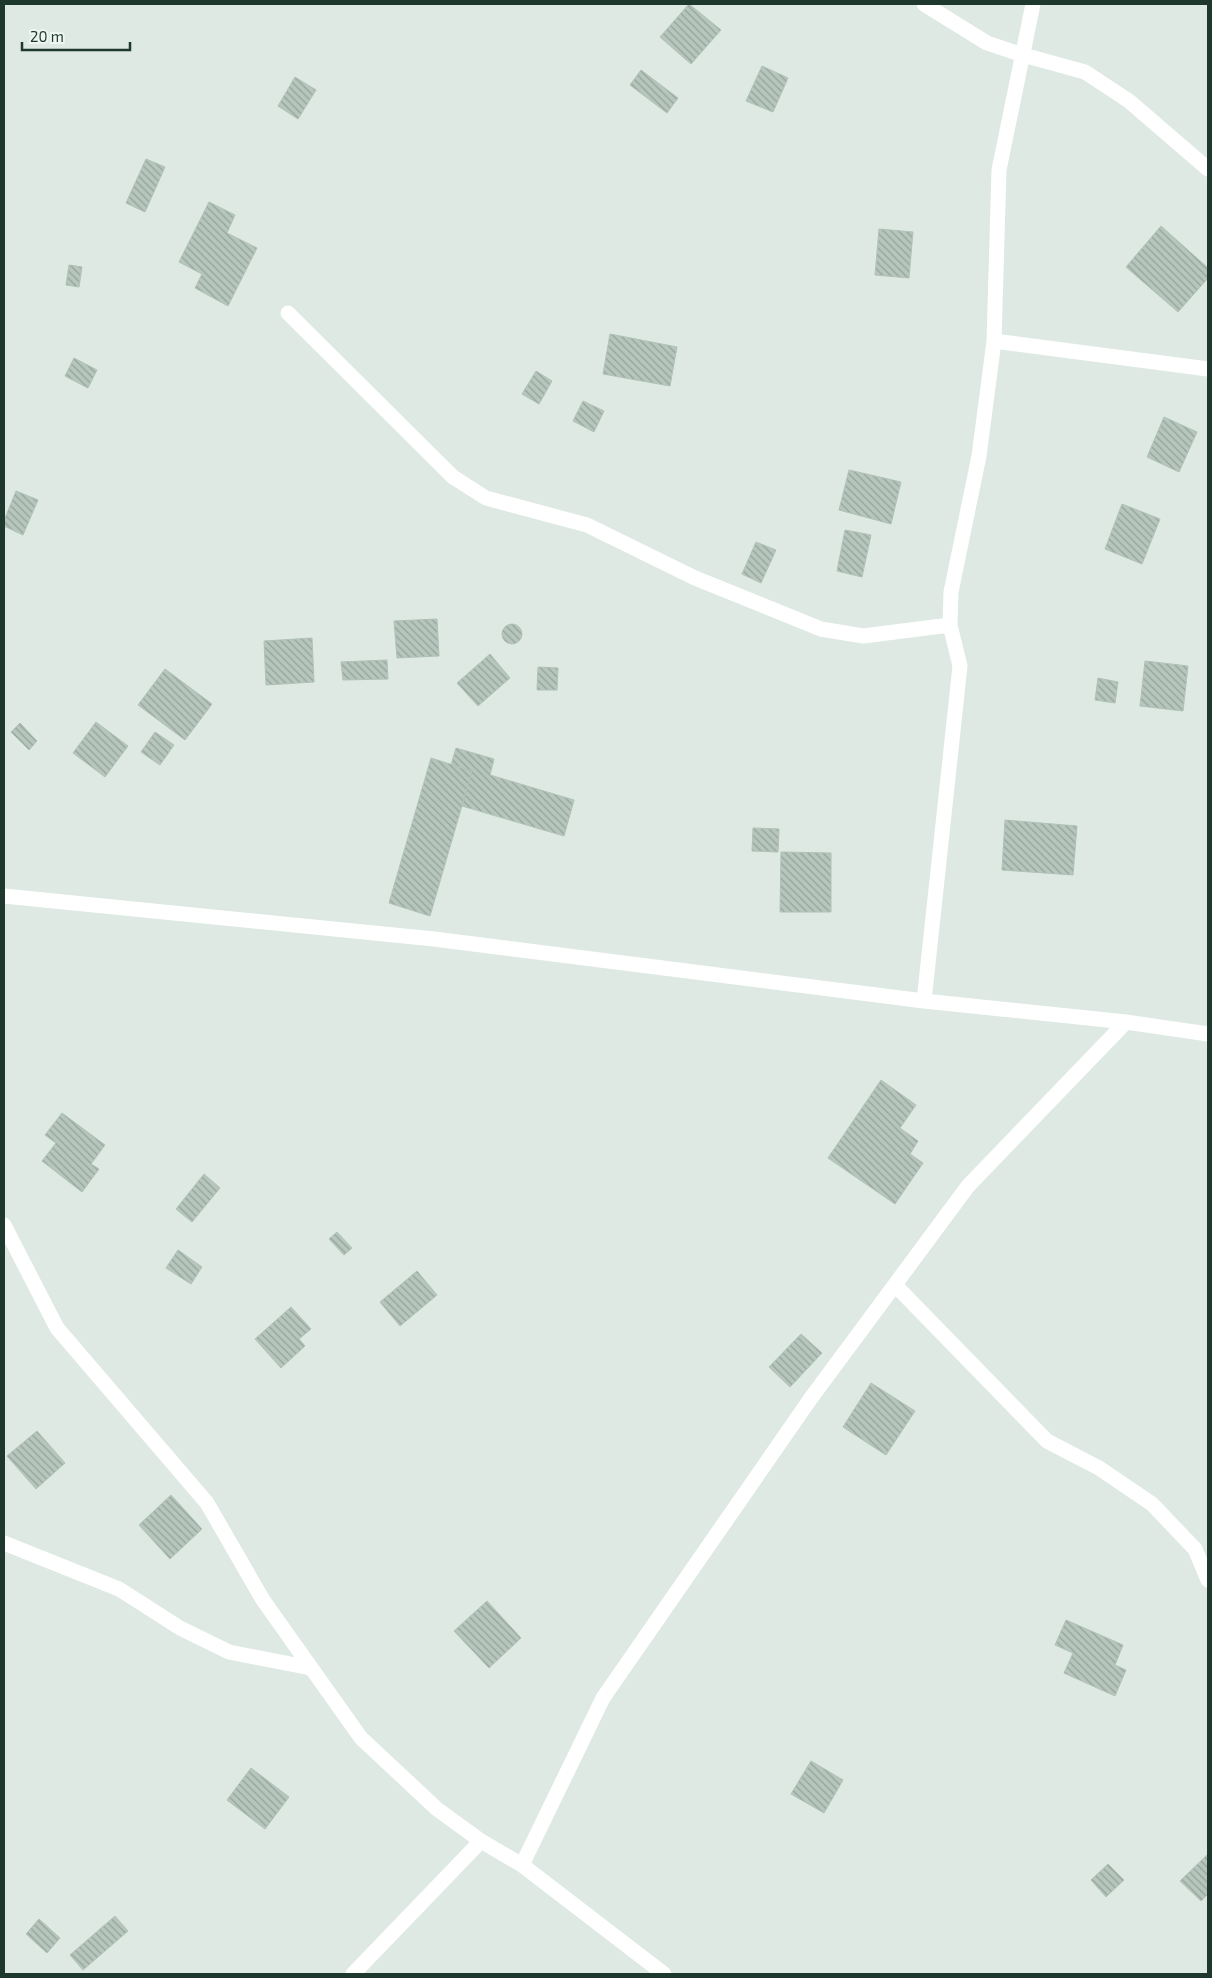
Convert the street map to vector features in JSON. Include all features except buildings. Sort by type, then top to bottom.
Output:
[{"type":"street","points":[[924,4],[987,43],[1085,72],[1129,101],[1208,169]]},
{"type":"street","points":[[924,1001],[960,666],[950,625],[951,592],[979,456],[994,341],[999,170],[1033,4]]},
{"type":"street","points":[[288,313],[453,477],[486,498],[587,525],[695,578],[820,628],[863,636],[950,625]]},
{"type":"street","points":[[994,341],[1208,369]]},
{"type":"street","points":[[4,896],[434,939],[924,1001],[1126,1022],[1208,1034]]},
{"type":"street","points":[[522,1865],[603,1698],[811,1398],[968,1186],[1126,1022]]},
{"type":"street","points":[[4,1225],[57,1328],[207,1503],[264,1600],[361,1738],[437,1809],[481,1841],[522,1865],[664,1974]]},
{"type":"street","points":[[895,1285],[1047,1441],[1099,1468],[1152,1504],[1195,1549],[1208,1580]]},
{"type":"street","points":[[4,1543],[119,1589],[180,1628],[229,1652],[311,1668]]},
{"type":"street","points":[[353,1974],[481,1841]]}]
